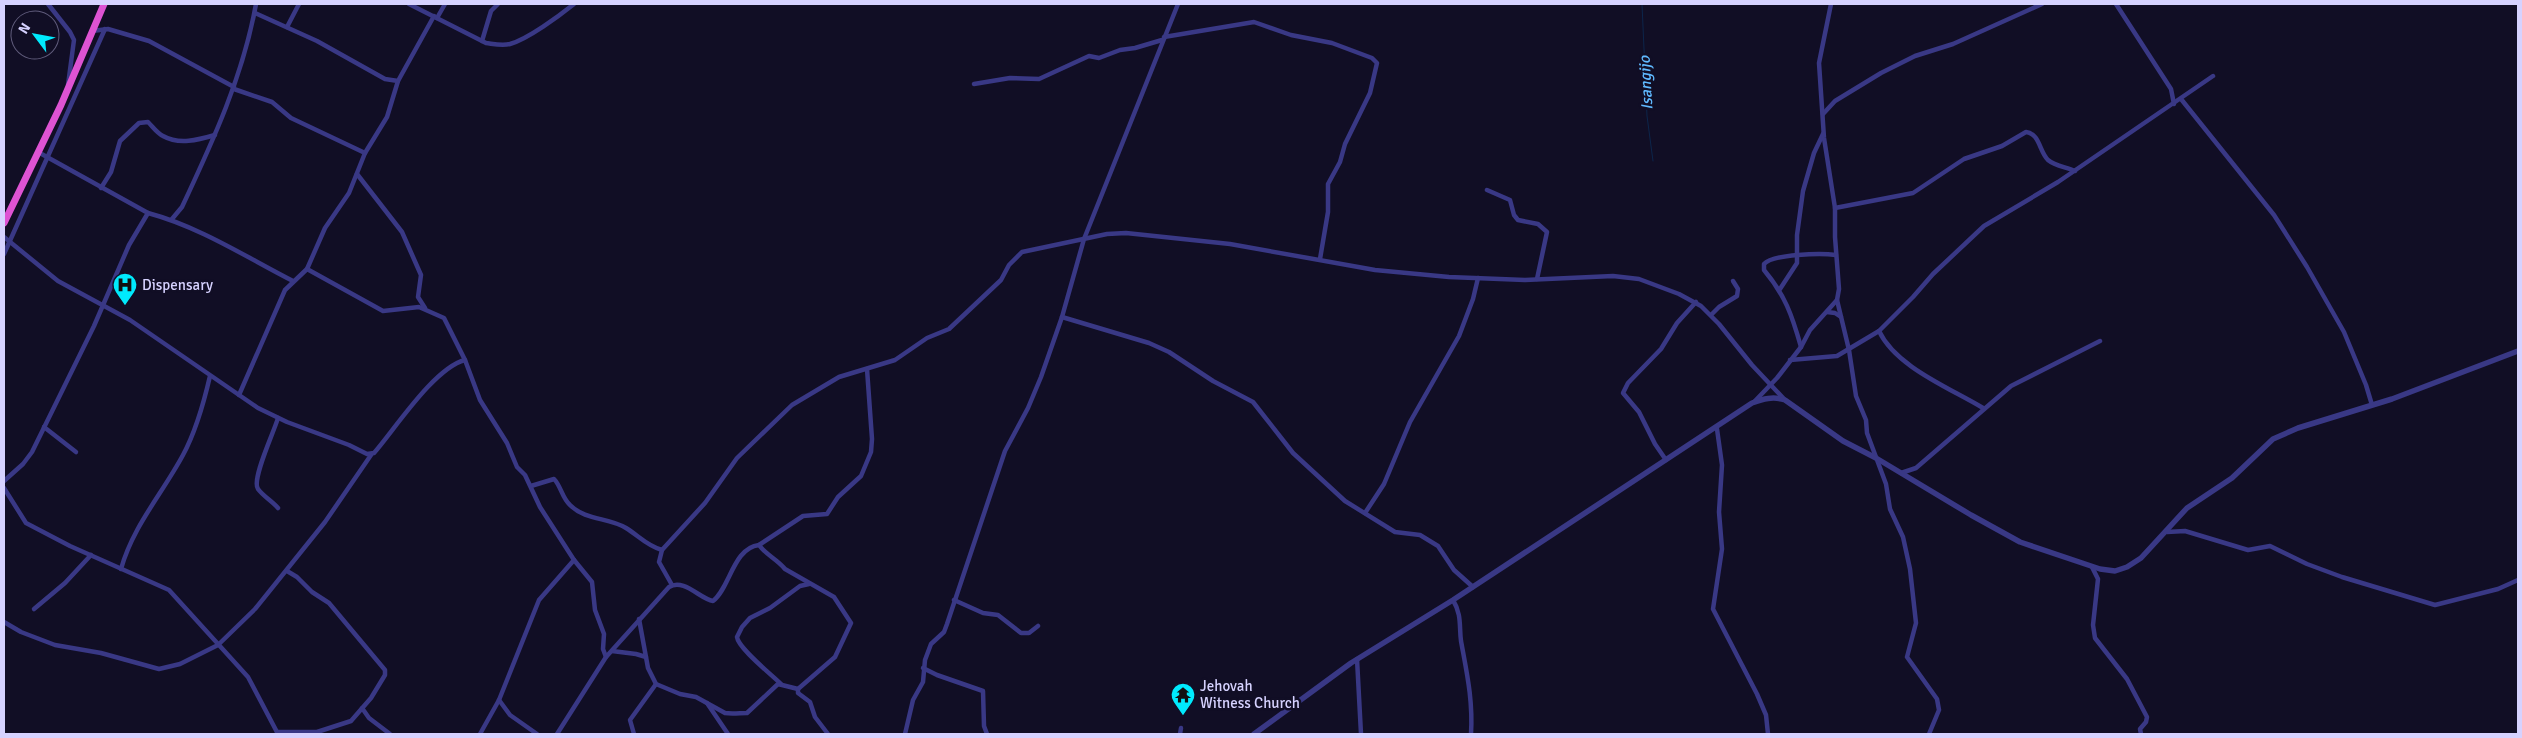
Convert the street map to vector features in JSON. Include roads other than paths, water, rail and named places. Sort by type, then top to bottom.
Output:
[{"type":"highway","points":[[4,223],[68,88],[104,4]]},
{"type":"street","points":[[48,4],[74,40],[67,78],[68,88]]},
{"type":"street","points":[[178,222],[178,215],[215,135],[234,88],[256,4]]},
{"type":"street","points":[[287,27],[299,4]]},
{"type":"street","points":[[409,4],[482,41],[496,45],[508,45],[520,41],[574,4]]},
{"type":"street","points":[[239,395],[286,290],[306,269],[325,228],[348,193],[366,153],[387,117],[398,81],[435,17],[445,4]]},
{"type":"street","points":[[482,41],[491,11],[498,4]]},
{"type":"street","points":[[905,734],[913,700],[923,682],[923,668],[931,644],[945,629],[974,548],[1005,451],[1028,408],[1062,317],[1084,239],[1178,4]]},
{"type":"street","points":[[1831,4],[1819,63],[1823,132],[1835,208],[1839,289],[1837,300],[1849,350],[1856,396],[1865,416],[1867,433],[1886,484],[1890,509],[1903,537],[1913,581],[1916,623],[1913,640],[1907,653],[1908,661],[1926,682],[1938,704],[1939,710],[1929,734]]},
{"type":"street","points":[[1823,114],[1835,101],[1880,73],[1915,56],[1953,44],[2042,4]]},
{"type":"street","points":[[2116,4],[2171,89],[2174,104]]},
{"type":"street","points":[[254,13],[287,27],[369,68],[385,79],[398,81]]},
{"type":"street","points":[[974,84],[1010,78],[1039,79],[1089,56],[1099,58],[1120,50],[1163,39],[1254,22],[1291,34],[1332,43],[1372,58],[1377,63],[1370,93],[1345,144],[1340,162],[1328,184],[1328,212],[1320,259]]},
{"type":"street","points":[[92,31],[105,29],[128,33],[148,40],[234,88],[272,102],[290,118],[366,153]]},
{"type":"street","points":[[4,254],[105,29]]},
{"type":"street","points":[[1790,360],[1835,357],[1879,331],[1933,274],[1984,226],[2075,171],[2213,76]]},
{"type":"street","points":[[2182,99],[2274,215],[2307,267],[2344,332],[2366,385],[2372,405]]},
{"type":"street","points":[[101,188],[110,172],[120,141],[139,122],[148,122],[164,136],[178,140],[197,140],[215,135]]},
{"type":"street","points":[[1780,289],[1791,274],[1799,256],[1797,235],[1802,196],[1814,153],[1823,132]]},
{"type":"street","points":[[1835,208],[1913,193],[1964,159],[2002,146],[2026,132],[2034,135],[2050,162],[2075,171]]},
{"type":"street","points":[[38,152],[49,156],[101,188],[148,213],[178,222],[294,281]]},
{"type":"street","points":[[357,174],[402,232],[420,272],[418,297],[426,309]]},
{"type":"street","points":[[1487,190],[1510,200],[1518,220],[1538,224],[1547,232],[1537,279]]},
{"type":"street","points":[[4,481],[28,460],[129,246],[148,213]]},
{"type":"street","points":[[172,220],[178,215]]},
{"type":"street","points":[[867,369],[872,446],[860,476],[838,496],[827,514],[803,516],[759,545],[748,550],[739,560],[723,590],[714,601],[695,590],[672,585],[659,562],[662,550],[705,503],[737,458],[792,405],[840,377],[895,360],[927,338],[955,325],[1001,280],[1009,265],[1022,252],[1084,239],[1126,233],[1230,244],[1375,270],[1478,278],[1537,279],[1613,276],[1649,282],[1696,302],[1711,315],[1752,365],[1772,384],[1785,400],[1842,441],[1876,458],[2020,542],[2092,567],[2110,571],[2127,567],[2141,558],[2167,532],[2187,508],[2232,478],[2273,439],[2298,428],[2372,405],[2518,351]]},
{"type":"street","points":[[4,237],[58,281],[102,304],[239,395],[278,418],[371,454]]},
{"type":"street","points":[[1801,347],[1787,303],[1780,289],[1764,270],[1764,264],[1773,257],[1810,254],[1836,256]]},
{"type":"street","points":[[306,269],[383,311],[388,312],[410,307],[426,309],[444,318],[465,360],[480,400],[507,443],[517,466],[531,486],[540,507],[574,560],[592,582],[595,610],[604,634],[603,649],[606,657]]},
{"type":"street","points":[[1365,513],[1384,484],[1410,422],[1459,336],[1474,299],[1478,278]]},
{"type":"street","points":[[1711,315],[1716,309],[1737,296],[1738,289],[1733,281]]},
{"type":"street","points":[[1254,734],[1260,732],[1357,659],[1453,600],[1752,404],[1772,384],[1801,347],[1812,327],[1837,300]]},
{"type":"street","points":[[1666,460],[1655,444],[1639,412],[1624,397],[1623,391],[1661,349],[1677,323],[1696,302]]},
{"type":"street","points":[[1827,312],[1836,313],[1842,318]]},
{"type":"street","points":[[1062,317],[1149,343],[1169,352],[1213,381],[1247,398],[1263,413],[1298,458],[1345,502],[1395,532],[1420,535],[1438,546],[1454,570],[1473,587]]},
{"type":"street","points":[[1879,331],[1888,346],[1909,364],[1983,408]]},
{"type":"street","points":[[1900,473],[1916,468],[1983,408],[2025,377],[2088,349],[2100,341]]},
{"type":"street","points":[[4,622],[22,632],[55,645],[100,653],[159,669],[180,664],[218,645],[255,610],[287,571],[325,522],[371,454],[445,370],[465,360]]},
{"type":"street","points":[[121,568],[129,543],[183,455],[195,426],[210,376]]},
{"type":"street","points":[[1752,404],[1774,397],[1785,400]]},
{"type":"street","points":[[278,418],[266,454],[258,469],[256,483],[259,490],[278,508]]},
{"type":"street","points":[[44,427],[76,452]]},
{"type":"street","points":[[1717,428],[1722,465],[1719,512],[1722,549],[1713,610],[1757,694],[1766,715],[1768,734]]},
{"type":"street","points":[[531,486],[554,479],[566,501],[576,510],[593,519],[626,528],[647,544],[662,550]]},
{"type":"street","points":[[4,488],[26,523],[90,555],[170,590],[248,677],[277,733],[288,734],[327,729],[351,721],[380,684],[385,675],[385,670],[329,603],[312,592],[298,577],[287,571]]},
{"type":"street","points":[[2167,532],[2185,531],[2248,550],[2270,546],[2307,564],[2346,578],[2435,605],[2498,589],[2518,580]]},
{"type":"street","points":[[759,545],[785,569],[809,584],[825,590],[834,597],[851,626],[835,657],[798,689]]},
{"type":"street","points":[[34,609],[59,590],[90,555]]},
{"type":"street","points":[[480,734],[499,700],[539,600],[574,560]]},
{"type":"street","points":[[2092,567],[2098,579],[2093,625],[2095,638],[2127,679],[2147,717],[2146,722],[2140,729],[2141,734]]},
{"type":"street","points":[[782,685],[758,662],[742,650],[737,638],[742,626],[750,618],[770,608],[800,586],[809,584]]},
{"type":"street","points":[[557,734],[606,657],[672,585]]},
{"type":"street","points":[[954,600],[983,613],[998,616],[1021,633],[1029,633],[1038,626]]},
{"type":"street","points":[[1453,600],[1461,620],[1461,642],[1471,692],[1471,734]]},
{"type":"street","points":[[639,619],[646,657],[656,684],[680,694],[696,697],[725,713],[747,713],[778,684],[798,689]]},
{"type":"street","points":[[612,651],[646,657]]},
{"type":"street","points":[[1357,659],[1361,734]]},
{"type":"street","points":[[923,668],[937,675],[983,691],[984,726],[987,734]]},
{"type":"street","points":[[634,734],[630,720],[656,684]]},
{"type":"street","points":[[798,689],[798,693],[810,702],[815,717],[828,734]]},
{"type":"street","points":[[499,700],[510,715],[537,734]]},
{"type":"street","points":[[707,703],[728,734]]},
{"type":"street","points":[[362,708],[369,718],[390,734]]},
{"type":"street","points":[[1180,728],[1180,734]]},
{"type":"waterway","name":"Isangijo","points":[[1642,4],[1647,116],[1653,161]]},
{"type":"place","name":"Dispensary","points":[[125,306]]},
{"type":"place","name":"Jehovah Witness Church","points":[[1183,716]]}]
